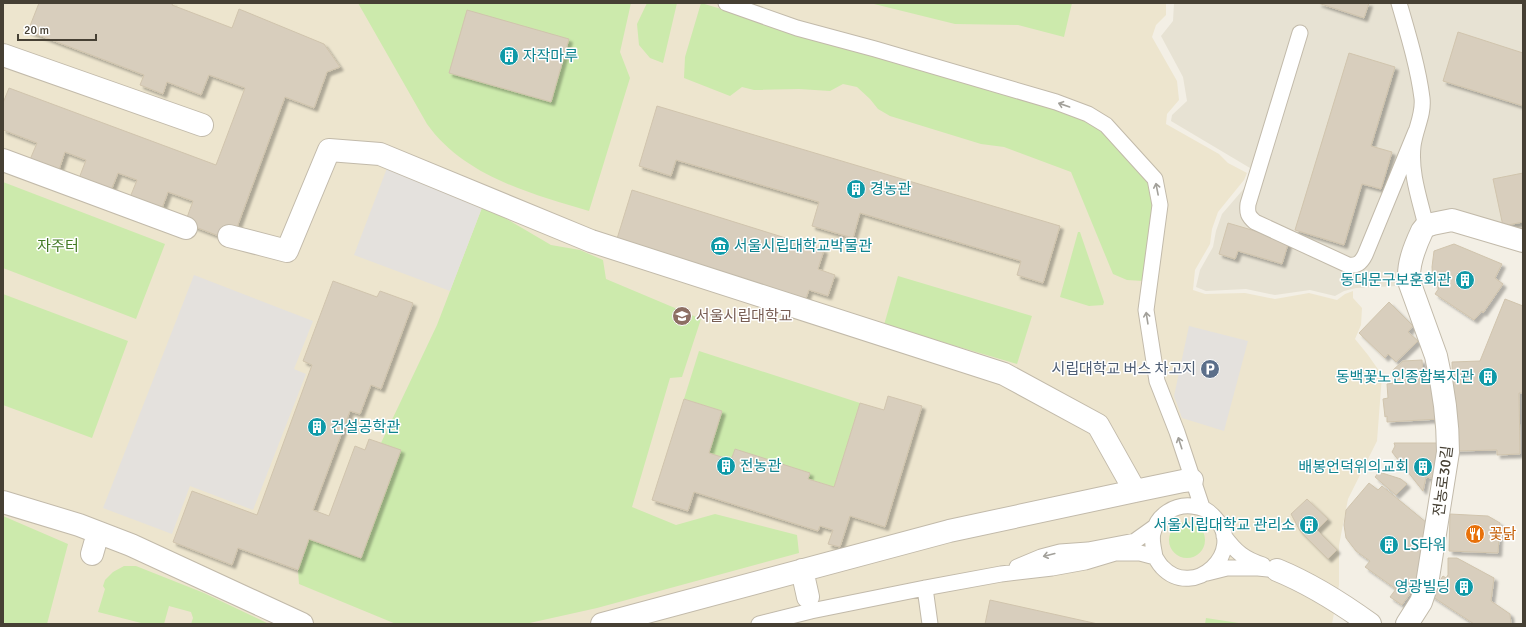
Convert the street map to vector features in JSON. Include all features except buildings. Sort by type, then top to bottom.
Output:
[{"type":"street","points":[[3,55],[202,125]]},
{"type":"street","points":[[229,236],[287,251],[329,150],[380,154],[591,241],[1004,374],[1098,425],[1135,491]]},
{"type":"street","points":[[3,160],[186,228]]},
{"type":"street","points":[[1426,226],[1452,220],[1523,241]]},
{"type":"street","name":"전농로30길","points":[[1407,624],[1421,602],[1426,590],[1447,466],[1448,452],[1447,430],[1436,356],[1409,279],[1409,267],[1419,237],[1426,226]]},
{"type":"street","points":[[602,624],[949,531],[1192,480]]},
{"type":"street","points":[[3,502],[79,525],[131,545],[302,624]]},
{"type":"street","points":[[92,554],[98,533]]},
{"type":"street","points":[[802,570],[808,597]]},
{"type":"street","points":[[1277,570],[1302,580],[1328,595],[1370,624]]},
{"type":"lane","points":[[726,3],[798,28],[1056,102],[1088,114],[1106,125],[1155,179],[1160,205],[1146,310],[1157,381],[1177,432],[1202,507],[1218,520],[1224,536],[1225,543],[1223,554],[1216,565],[1207,573],[1196,578],[1184,578],[1172,574],[1162,567],[1155,557],[1152,533],[1165,514],[1178,507],[1187,505],[1202,507]]},
{"type":"lane","points":[[1300,33],[1248,204],[1247,212],[1249,217],[1255,222],[1348,265],[1355,266],[1361,262],[1365,255],[1421,118],[1422,99],[1412,50],[1399,3]]},
{"type":"lane","points":[[1416,131],[1413,146],[1413,168],[1426,226]]},
{"type":"lane","points":[[1178,507],[1186,497],[1192,480]]},
{"type":"lane","points":[[1001,574],[1047,555],[1073,550],[1088,550],[1135,541],[1156,526]]},
{"type":"lane","points":[[1224,536],[1235,550],[1249,560],[1277,570]]},
{"type":"lane","points":[[759,624],[811,611],[925,588],[1001,574],[1085,562],[1115,553],[1140,553],[1155,557]]},
{"type":"lane","points":[[1202,575],[1226,568],[1258,568],[1277,570]]},
{"type":"lane","points":[[925,588],[930,624]]},
{"type":"shaded area","name":"서울시립대학교","points":[[3,3],[1166,3],[1166,15],[1156,25],[1152,37],[1177,81],[1179,100],[1167,114],[1166,124],[1219,154],[1228,163],[1247,173],[1244,180],[1218,212],[1212,229],[1210,244],[1195,270],[1193,290],[1205,294],[1245,293],[1275,299],[1309,293],[1337,300],[1345,294],[1353,291],[1353,298],[1362,308],[1361,325],[1355,339],[1382,375],[1377,441],[1348,499],[1339,545],[1339,585],[1332,624],[3,624]]},
{"type":"shaded area","points":[[1174,3],[1523,3],[1523,228],[1512,230],[1453,212],[1407,241],[1397,286],[1356,288],[1344,291],[1335,296],[1310,290],[1275,295],[1246,289],[1206,291],[1196,287],[1200,270],[1213,247],[1216,231],[1222,214],[1247,185],[1250,168],[1171,121],[1172,115],[1187,101],[1183,77],[1161,36],[1173,21]]},
{"type":"shaded area","points":[[387,168],[483,205],[450,291],[354,255]]},
{"type":"shaded area","points":[[194,275],[313,321],[294,369],[306,374],[253,510],[190,486],[172,534],[103,508]]},
{"type":"shaded area","name":"시립대학교 버스 차고지","points":[[1189,326],[1248,341],[1224,431],[1182,418],[1174,396]]},
{"type":"green space","points":[[358,3],[631,3],[620,52],[630,78],[589,211],[544,198],[500,181],[479,170],[442,142],[427,124]]},
{"type":"green space","points":[[647,3],[677,3],[663,63],[650,58],[639,45],[637,24]]},
{"type":"green space","points":[[701,3],[1025,98],[1095,123],[1139,163],[1155,195],[1143,281],[1127,280],[1113,274],[1071,172],[1004,147],[981,144],[890,116],[878,109],[857,87],[843,84],[830,91],[799,89],[754,90],[742,87],[730,96],[684,78],[685,57]]},
{"type":"green space","points":[[870,3],[1072,3],[1064,37],[1018,25],[955,24]]},
{"type":"green space","name":"자주터","points":[[3,182],[165,244],[136,319],[3,268]]},
{"type":"green space","points":[[483,205],[551,245],[580,250],[603,260],[606,279],[701,319],[682,377],[670,378],[632,507],[676,525],[715,514],[797,535],[799,553],[597,608],[525,624],[396,624],[299,584],[298,570],[309,539],[361,558],[381,443],[437,325]]},
{"type":"green space","points":[[1078,232],[1080,232],[1104,302],[1103,305],[1089,306],[1060,297]]},
{"type":"green space","points":[[898,276],[1032,316],[1017,364],[884,325]]},
{"type":"green space","points":[[3,294],[128,341],[92,438],[3,405]]},
{"type":"green space","points":[[699,351],[860,403],[834,487],[808,479],[809,473],[735,449],[731,460],[709,453],[722,411],[684,399]]},
{"type":"green space","points":[[3,516],[68,544],[47,624],[3,624]]},
{"type":"green space","points":[[1187,522],[1200,527],[1205,540],[1200,553],[1187,558],[1174,553],[1169,540],[1174,527]]},
{"type":"green space","points":[[124,566],[136,566],[204,593],[269,624],[191,624],[193,618],[191,612],[169,606],[164,624],[145,624],[98,612],[105,589],[103,586],[105,580],[113,572]]},
{"type":"green space","points":[[1206,618],[1245,624],[1205,624]]},
{"type":"place","name":"자작마루","points":[[509,56]]},
{"type":"place","name":"경농관","points":[[856,189]]},
{"type":"place","name":"서울시립대학교박물관","points":[[720,246]]},
{"type":"place","name":"동대문구보훈회관","points":[[1465,280]]},
{"type":"place","name":"서울시립대학교","points":[[682,316]]},
{"type":"place","name":"시립대학교 버스 차고지","points":[[1210,369]]},
{"type":"place","name":"동백꽃노인종합복지관","points":[[1488,377]]},
{"type":"place","name":"건설공학관","points":[[317,427]]},
{"type":"place","name":"전농관","points":[[726,466]]},
{"type":"place","name":"배봉언덕위의교회","points":[[1423,467]]},
{"type":"place","name":"서울시립대학교 관리소","points":[[1309,525]]},
{"type":"place","name":"꽃닭","points":[[1475,534]]},
{"type":"place","name":"LS타워","points":[[1389,545]]},
{"type":"place","name":"영광빌딩","points":[[1464,587]]}]
